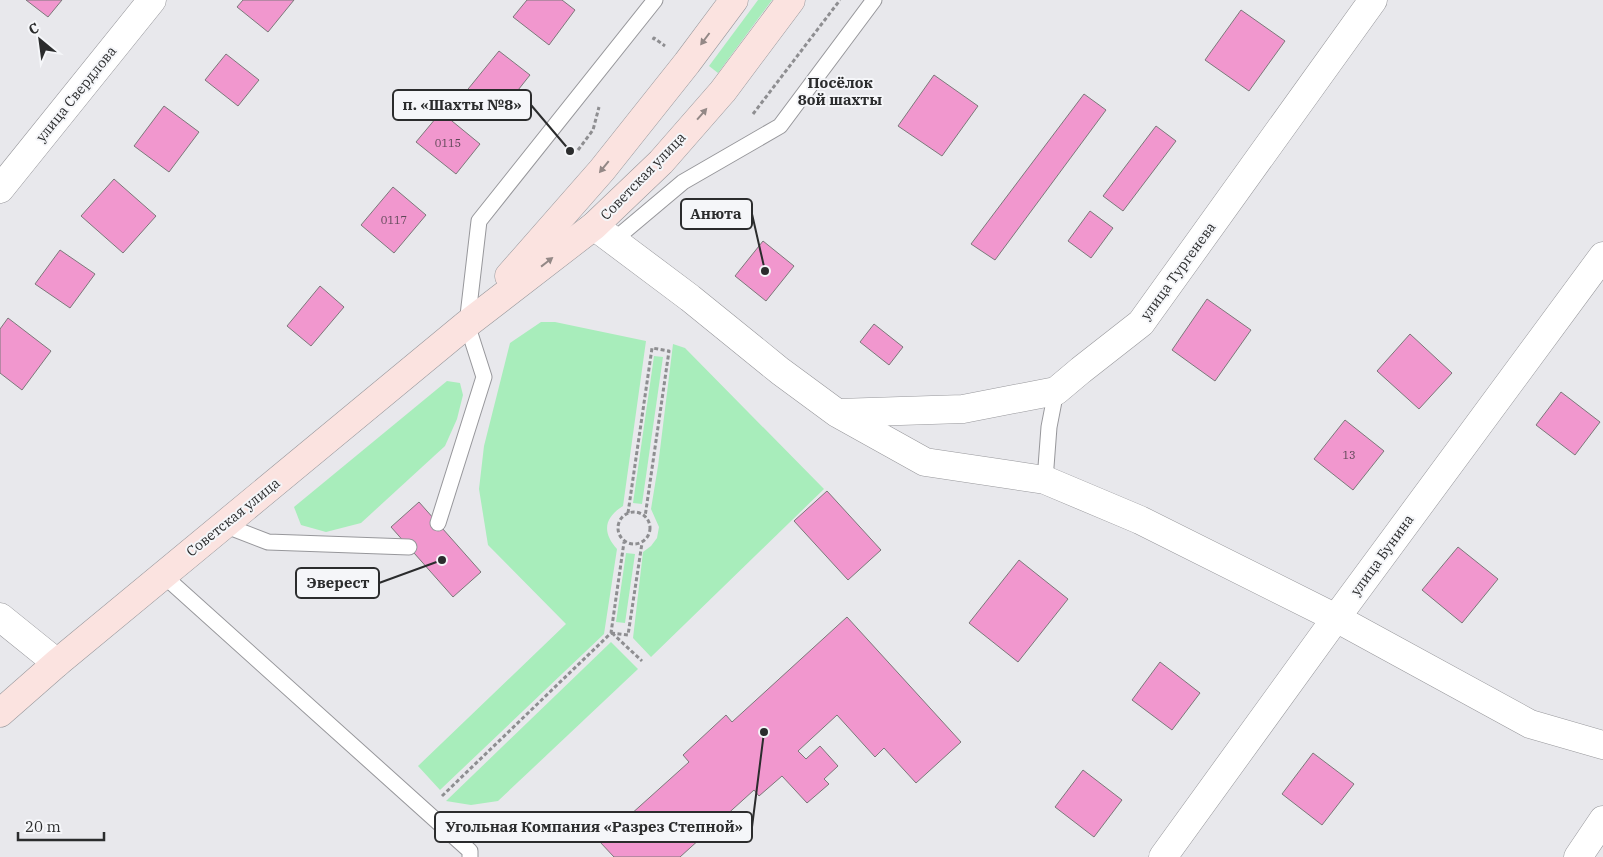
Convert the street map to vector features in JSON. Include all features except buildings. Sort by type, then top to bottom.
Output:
[{"type":"main road","name":"Советская улица","points":[[468,324],[602,170],[687,63],[734,0]]},
{"type":"main road","name":"Советская улица","points":[[0,713],[224,524],[468,324],[604,233],[661,162],[723,91],[791,0]]},
{"type":"street","name":"улица Свердлова","points":[[2,182],[152,0]]},
{"type":"street","name":"улица Тургенева","points":[[1056,392],[1141,323],[1373,0]]},
{"type":"street","points":[[604,233],[837,413],[925,462],[1045,480],[1140,520],[1336,618],[1530,724],[1603,744]]},
{"type":"street","name":"улица Бунина","points":[[1163,857],[1336,618],[1603,256]]},
{"type":"street","points":[[837,413],[963,409],[1056,392]]},
{"type":"street","points":[[0,616],[57,663]]},
{"type":"street","points":[[1578,857],[1603,820]]},
{"type":"lane","points":[[438,523],[484,377],[468,324],[480,221],[655,0]]},
{"type":"lane","points":[[604,233],[683,182],[780,126],[874,0]]},
{"type":"lane","points":[[1045,480],[1048,427],[1056,392]]},
{"type":"lane","points":[[224,524],[268,542],[409,547]]},
{"type":"lane","points":[[163,575],[470,851],[470,857]]},
{"type":"path","points":[[753,114],[840,0]]},
{"type":"path","points":[[648,46],[654,38],[669,50]]},
{"type":"path","points":[[576,153],[593,130],[600,105]]},
{"type":"path","points":[[628,513],[652,348],[670,351],[645,517]]},
{"type":"path","points":[[611,633],[628,635],[642,543],[647,538],[650,530],[649,523],[645,517],[638,512],[628,513],[618,523],[617,530],[619,536],[624,542],[630,544],[642,543]]},
{"type":"path","points":[[440,798],[611,633],[624,542]]},
{"type":"path","points":[[611,633],[642,661]]},
{"type":"green space","points":[[758,0],[772,0],[718,73],[709,66]]},
{"type":"green space","points":[[541,322],[555,322],[646,341],[623,506],[612,515],[607,526],[609,537],[617,549],[604,634],[440,790],[418,766],[566,624],[488,545],[479,489],[484,446],[510,343]]},
{"type":"green space","points":[[673,344],[685,348],[824,489],[651,657],[633,638],[643,552],[657,538],[659,527],[651,509]]},
{"type":"green space","points":[[654,356],[663,357],[642,504],[633,503]]},
{"type":"green space","points":[[447,381],[460,383],[463,395],[457,419],[445,446],[361,523],[326,532],[301,525],[294,507]]},
{"type":"green space","points":[[626,553],[635,554],[625,623],[616,622]]},
{"type":"green space","points":[[611,642],[638,669],[498,801],[471,805],[446,801]]},
{"type":"place","name":"п. «Шахты №8»","points":[[570,151]]},
{"type":"place","name":"Анюта","points":[[765,271]]},
{"type":"place","name":"Эверест","points":[[442,560]]},
{"type":"place","name":"Угольная Компания «Разрез Степной»","points":[[764,732]]},
{"type":"district","name":"Посёлок 8ой шахты","points":[[840,92]]}]
